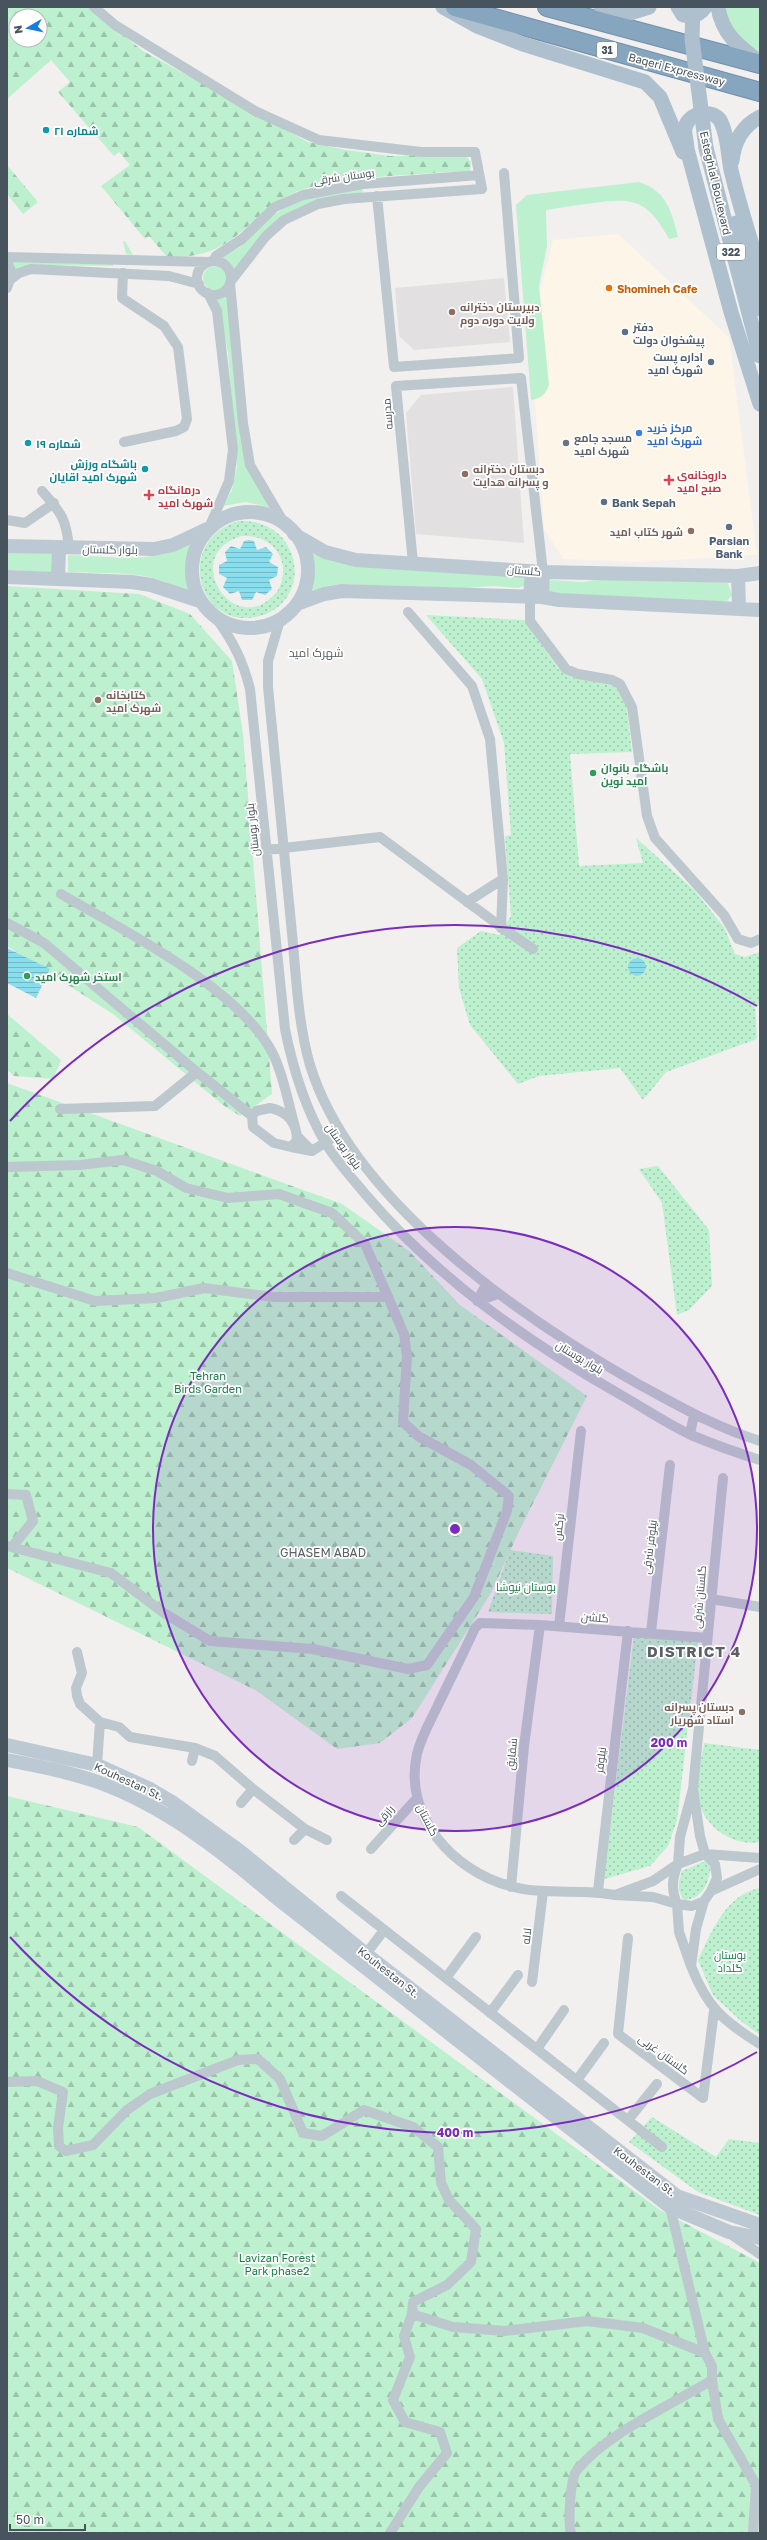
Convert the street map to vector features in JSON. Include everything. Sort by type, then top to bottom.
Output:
[{"type":"highway","name":"Baqeri Expressway","points":[[455,7],[760,92]]},
{"type":"highway","name":"31","points":[[547,7],[760,63]]},
{"type":"main road","points":[[444,7],[477,26],[523,44],[645,82],[660,97],[693,176]]},
{"type":"main road","points":[[600,7],[630,13],[649,7]]},
{"type":"main road","points":[[678,7],[683,15],[690,16],[699,14],[704,7]]},
{"type":"main road","name":"Esteghlal Boulevard","points":[[693,7],[692,39],[711,148],[760,356]]},
{"type":"main road","name":"Esteghlal Boulevard","points":[[704,7],[702,39],[711,148],[760,309]]},
{"type":"main road","points":[[718,7],[724,29],[738,46],[760,63]]},
{"type":"main road","points":[[760,271],[731,172],[721,121],[713,115],[704,113],[692,118],[685,128],[693,176],[731,312],[760,404]]},
{"type":"main road","points":[[731,172],[734,147],[740,134],[754,120],[760,117]]},
{"type":"main road","points":[[246,513],[263,514],[284,523],[294,534],[304,550],[308,572],[302,595],[297,604],[280,620],[264,626],[248,629],[226,623],[216,618],[200,601],[192,580],[192,568],[197,546],[209,528],[229,516],[246,513]]},
{"type":"main road","name":"بلوار گلستان","points":[[7,546],[154,549],[173,545],[209,528]]},
{"type":"main road","name":"گلستان","points":[[294,534],[325,552],[356,560],[538,571],[738,576],[760,573]]},
{"type":"main road","points":[[58,579],[64,548]]},
{"type":"main road","points":[[536,597],[538,571]]},
{"type":"main road","points":[[738,576],[738,607]]},
{"type":"main road","points":[[7,577],[132,582],[151,585],[200,601]]},
{"type":"main road","points":[[297,604],[324,594],[342,591],[536,597],[641,604],[738,607],[760,610]]},
{"type":"main road","name":"Kouhestan St.","points":[[7,1745],[97,1765],[150,1789],[187,1812],[241,1852],[366,1954],[677,2196],[760,2225]]},
{"type":"main road","name":"Kouhestan St.","points":[[7,1760],[99,1783],[146,1803],[186,1828],[239,1865],[273,1895],[670,2207],[729,2232],[760,2238]]},
{"type":"street","points":[[94,7],[115,25],[255,111],[319,140],[421,152],[475,152],[479,175]]},
{"type":"street","points":[[377,196],[394,367],[519,358],[504,173]]},
{"type":"street","name":"بوستان شرقی","points":[[210,262],[216,256],[242,239],[274,208],[303,195],[363,184],[479,175],[482,189],[331,200],[301,210],[284,220],[266,236],[230,282]]},
{"type":"street","points":[[7,257],[210,262],[227,267],[230,282],[243,423],[249,459],[258,480],[284,523]]},
{"type":"street","points":[[7,262],[10,267],[9,284]]},
{"type":"street","points":[[199,284],[199,272],[210,262]]},
{"type":"street","points":[[9,284],[19,273],[31,269],[123,273],[169,276],[199,284],[208,293],[218,311],[232,450],[229,481],[209,528]]},
{"type":"street","points":[[123,273],[122,298],[164,326],[178,347],[187,419],[184,427],[176,431],[124,442]]},
{"type":"street","points":[[208,293],[222,293],[230,282]]},
{"type":"street","name":"مدرسه","points":[[413,563],[396,386],[520,378],[538,571]]},
{"type":"street","points":[[44,489],[66,524],[64,548]]},
{"type":"street","points":[[7,520],[25,523],[53,502]]},
{"type":"street","points":[[536,597],[530,621],[566,669],[578,674],[612,680],[620,684],[627,695],[632,708],[647,816],[655,838],[724,915],[738,939],[751,943],[760,939]]},
{"type":"street","points":[[408,612],[472,686],[490,739],[503,879],[501,928]]},
{"type":"street","name":"بلوار بوستان","points":[[216,618],[231,639],[243,662],[250,689],[285,1029],[293,1069],[306,1107],[325,1143],[380,1211],[420,1251],[477,1301],[564,1363],[690,1434],[760,1460]]},
{"type":"street","name":"بلوار بوستان","points":[[280,620],[268,661],[268,687],[302,1026],[310,1064],[323,1100],[340,1133],[394,1199],[432,1238],[498,1294],[574,1348],[694,1415],[760,1442]]},
{"type":"street","points":[[266,850],[380,837],[501,928],[533,949]]},
{"type":"street","points":[[467,902],[503,879]]},
{"type":"street","points":[[61,894],[179,964],[227,1000],[256,1026],[274,1054],[284,1087],[296,1131],[297,1140],[291,1147]]},
{"type":"street","points":[[7,923],[44,943],[197,1072],[252,1116],[253,1127],[264,1137],[274,1143],[312,1151],[340,1133]]},
{"type":"street","points":[[285,1029],[302,1026]]},
{"type":"street","points":[[60,1109],[155,1106],[197,1072]]},
{"type":"street","points":[[277,1109],[284,1087]]},
{"type":"street","points":[[252,1116],[261,1109],[277,1109],[288,1115],[296,1131],[312,1151]]},
{"type":"street","points":[[7,1167],[80,1165],[123,1160],[157,1171],[186,1188],[228,1198],[279,1194],[332,1213],[365,1244],[404,1334],[407,1356],[403,1422],[418,1436],[471,1465],[508,1496],[507,1511],[474,1597],[427,1666],[408,1669],[313,1649],[210,1641],[164,1612],[111,1573],[10,1547],[33,1521],[26,1495],[7,1494]]},
{"type":"street","points":[[7,1273],[95,1301],[156,1298],[204,1288],[274,1297],[388,1297]]},
{"type":"street","points":[[477,1301],[486,1285]]},
{"type":"street","points":[[477,1301],[498,1294]]},
{"type":"street","points":[[690,1434],[694,1415]]},
{"type":"street","name":"نرگس","points":[[559,1626],[581,1431]]},
{"type":"street","name":"نیلوفر شرقی","points":[[651,1632],[670,1465]]},
{"type":"street","name":"گلستان شرقی","points":[[693,1789],[723,1478]]},
{"type":"street","points":[[711,1599],[760,1607]]},
{"type":"street","name":"گلشن","points":[[480,1623],[651,1632],[707,1638]]},
{"type":"street","name":"گلستان","points":[[480,1623],[475,1628],[424,1734],[417,1754],[417,1798],[431,1830],[451,1854],[476,1873],[511,1887],[544,1892],[598,1891],[615,1895],[653,1896],[677,1904]]},
{"type":"street","name":"شقایق","points":[[511,1887],[524,1746],[540,1625]]},
{"type":"street","name":"نیلوفر","points":[[598,1891],[628,1631]]},
{"type":"street","points":[[77,1652],[82,1673],[76,1688],[77,1696],[80,1704],[100,1722],[119,1727],[130,1737],[195,1748],[214,1756],[304,1829],[327,1840]]},
{"type":"street","points":[[97,1765],[100,1722]]},
{"type":"street","points":[[192,1761],[195,1748]]},
{"type":"street","points":[[241,1803],[253,1789]]},
{"type":"street","points":[[691,1966],[696,1928],[704,1901],[711,1892],[717,1878],[715,1864],[705,1854],[693,1789]]},
{"type":"street","points":[[693,1789],[680,1837],[678,1864],[673,1877],[672,1893],[677,1904],[680,1932],[700,1989],[714,2011],[760,2044]]},
{"type":"street","name":"رازقی","points":[[371,1849],[417,1798]]},
{"type":"street","points":[[294,1840],[304,1829]]},
{"type":"street","points":[[615,1895],[653,1881],[678,1864],[705,1854],[760,1858]]},
{"type":"street","points":[[711,1892],[760,1869]]},
{"type":"street","name":"لاله","points":[[532,1982],[544,1892]]},
{"type":"street","points":[[341,1896],[662,2147]]},
{"type":"street","points":[[677,1904],[692,1906],[704,1901]]},
{"type":"street","points":[[366,1954],[384,1930]]},
{"type":"street","points":[[446,1978],[476,1937]]},
{"type":"street","name":"گلستان غربی","points":[[628,1938],[618,2034],[704,2098],[714,2011]]},
{"type":"street","points":[[490,2013],[518,1975]]},
{"type":"street","points":[[537,2049],[564,2010]]},
{"type":"street","points":[[577,2080],[604,2043]]},
{"type":"street","points":[[7,2082],[37,2081],[63,2092],[58,2128],[59,2146],[66,2151],[93,2144],[127,2110],[150,2094],[238,2060],[258,2060],[280,2079],[303,2132],[322,2136],[364,2110],[413,2127],[438,2147],[441,2183],[449,2200],[476,2229],[471,2262],[447,2285],[412,2302],[412,2314],[404,2336],[410,2357],[393,2400],[405,2422],[440,2432],[447,2453],[419,2487],[390,2533]]},
{"type":"street","points":[[628,2120],[656,2084]]},
{"type":"street","points":[[670,2207],[705,2353],[712,2366],[712,2380],[718,2419],[756,2485],[753,2533]]},
{"type":"street","points":[[729,2232],[760,2254]]},
{"type":"street","points":[[412,2314],[452,2327],[505,2331],[587,2321],[643,2328],[705,2353]]},
{"type":"street","points":[[571,2533],[568,2520],[576,2471],[611,2440],[712,2380]]},
{"type":"shaded area","name":"مرکز خرید شهرک امید","points":[[618,234],[729,337],[757,555],[638,562],[563,559],[544,529],[530,332],[553,240]]},
{"type":"shaded area","name":"دبیرستان دخترانه ولایت دوره دوم","points":[[504,278],[510,342],[414,350],[399,336],[395,288]]},
{"type":"shaded area","name":"دبستان دخترانه و پسرانه هدایت","points":[[513,387],[524,543],[416,534],[406,413],[421,395]]},
{"type":"green space","points":[[7,7],[88,7],[143,51],[308,142],[346,150],[390,156],[466,156],[471,162],[470,171],[367,178],[310,187],[285,198],[269,208],[228,242],[212,250],[192,256],[167,257],[149,236],[145,239],[101,186],[130,165],[119,152],[114,156],[58,92],[70,82],[51,60],[7,99]]},
{"type":"green space","points":[[722,7],[760,7],[760,52],[737,38]]},
{"type":"green space","points":[[7,165],[38,202],[23,214],[7,194]]},
{"type":"green space","points":[[639,182],[656,190],[662,196],[670,211],[678,237],[669,239],[654,216],[647,209],[639,204],[630,202],[608,201],[546,210],[547,246],[539,286],[549,385],[543,396],[531,400],[516,205],[527,195]]},
{"type":"green space","points":[[362,187],[363,194],[320,200],[302,206],[286,214],[259,238],[246,254],[234,274],[228,264],[217,259],[240,247],[268,219],[287,206],[304,198]]},
{"type":"green space","points":[[123,241],[125,241],[133,255],[126,254]]},
{"type":"green space","points":[[10,259],[113,264],[113,266],[30,265],[14,271]]},
{"type":"green space","points":[[215,266],[220,267],[226,273],[226,283],[220,289],[215,290],[210,289],[204,283],[203,278],[204,273],[210,267]]},
{"type":"green space","points":[[229,292],[247,467],[269,507],[246,502],[223,506],[232,490],[237,467],[228,352],[215,298]]},
{"type":"green space","points":[[239,521],[261,524],[277,533],[288,547],[294,563],[294,580],[288,596],[275,609],[256,617],[235,617],[219,610],[207,597],[201,580],[200,562],[206,545],[219,531]],"holes":[[[242,536],[249,536],[267,542],[276,550],[282,562],[283,575],[275,594],[259,605],[244,607],[230,601],[219,589],[214,574],[214,559],[223,546]]]},
{"type":"green space","points":[[194,542],[188,556],[187,570],[194,599],[165,582],[150,577],[119,573],[68,572],[68,555],[132,558],[165,554]]},
{"type":"green space","points":[[312,550],[525,574],[526,585],[518,588],[493,586],[464,588],[343,584],[326,586],[310,592],[315,569]]},
{"type":"green space","points":[[7,552],[53,554],[52,572],[7,570]]},
{"type":"green space","points":[[610,578],[728,583],[732,595],[727,601],[709,601],[550,593],[547,591],[550,580],[582,582]]},
{"type":"green space","points":[[7,586],[139,594],[190,614],[232,661],[243,734],[272,1094],[240,1116],[223,1105],[113,1014],[7,946]]},
{"type":"green space","points":[[426,615],[524,620],[558,668],[571,677],[614,686],[621,692],[626,703],[632,752],[570,754],[579,866],[643,863],[636,838],[694,890],[724,927],[735,954],[745,957],[760,952],[760,1005],[755,1006],[757,1039],[666,1072],[643,1100],[620,1068],[539,1076],[518,1084],[470,1025],[459,988],[457,948],[481,931],[499,935],[511,916],[505,836],[511,835],[504,743],[482,679]]},
{"type":"green space","points":[[7,1014],[61,1060],[53,1079],[14,1076],[7,1070]]},
{"type":"green space","name":"Tehran Birds Garden","points":[[7,1083],[342,1204],[409,1251],[460,1305],[587,1396],[521,1527],[491,1593],[412,1718],[380,1743],[337,1749],[257,1691],[7,1568]]},
{"type":"green space","points":[[658,1166],[709,1230],[712,1286],[689,1310],[677,1315],[662,1203],[639,1169]]},
{"type":"green space","name":"بوستان نیوشا","points":[[510,1550],[553,1556],[552,1614],[488,1612]]},
{"type":"green space","points":[[634,1635],[698,1642],[677,1820],[668,1846],[650,1866],[604,1879]]},
{"type":"green space","points":[[704,1743],[760,1750],[760,1842],[749,1843],[727,1837],[710,1823],[703,1814],[699,1803],[697,1786]]},
{"type":"green space","name":"Lavizan Forest Park phase2","points":[[7,1796],[138,1827],[660,2210],[760,2263],[760,2533],[7,2533]]},
{"type":"green space","points":[[705,1861],[711,1867],[704,1890],[696,1897],[684,1900],[679,1889],[682,1871]]},
{"type":"green space","name":"بوستان گلداد","points":[[760,1888],[760,2035],[741,2021],[713,1995],[698,1960],[714,1927],[729,1906],[748,1892]]},
{"type":"green space","points":[[652,2117],[716,2157],[729,2139],[760,2143],[760,2215],[698,2192],[629,2142]]},
{"type":"water","points":[[244,541],[254,541],[257,550],[266,547],[273,554],[269,562],[278,567],[277,576],[269,580],[272,589],[265,595],[256,592],[252,600],[242,600],[239,591],[230,594],[223,587],[227,578],[219,574],[219,565],[227,561],[225,552],[231,546],[240,549]]},
{"type":"water","name":"استخر شهرک امید","points":[[7,948],[50,969],[36,998],[7,983]]},
{"type":"water","points":[[637,958],[643,961],[646,967],[643,973],[637,976],[631,973],[628,967],[631,961]]},
{"type":"place","name":"شماره ۲۱","points":[[46,130]]},
{"type":"place","name":"Shomineh Cafe","points":[[609,288]]},
{"type":"place","name":"دبیرستان دخترانه ولایت دوره دوم","points":[[452,312]]},
{"type":"place","name":"دفتر پیشخوان دولت","points":[[625,332]]},
{"type":"place","name":"اداره پست شهرک امید","points":[[711,362]]},
{"type":"place","name":"مرکز خرید شهرک امید","points":[[639,433]]},
{"type":"place","name":"شماره ۱۹","points":[[28,443]]},
{"type":"place","name":"مسجد جامع شهرک امید","points":[[566,443]]},
{"type":"place","name":"باشگاه ورزش شهرک امید اقایان","points":[[145,469]]},
{"type":"place","name":"دبستان دخترانه و پسرانه هدایت","points":[[465,474]]},
{"type":"place","name":"داروخانه‌ی صبح امید","points":[[669,480]]},
{"type":"place","name":"درمانگاه شهرک امید","points":[[149,495]]},
{"type":"place","name":"Bank Sepah","points":[[604,502]]},
{"type":"place","name":"Parsian Bank","points":[[729,527]]},
{"type":"place","name":"شهر کتاب امید","points":[[691,531]]},
{"type":"place","name":"کتابخانه شهرک امید","points":[[98,700]]},
{"type":"place","name":"باشگاه بانوان امید نوین","points":[[593,773]]},
{"type":"place","name":"استخر شهرک امید","points":[[27,976]]},
{"type":"place","name":"دبستان پسرانه استاد شهريار","points":[[742,1712]]},
{"type":"district","name":"شهرک امید","points":[[316,652]]},
{"type":"district","name":"GHASEM ABAD","points":[[323,1552]]},
{"type":"district","name":"DISTRICT 4","points":[[694,1651]]}]
